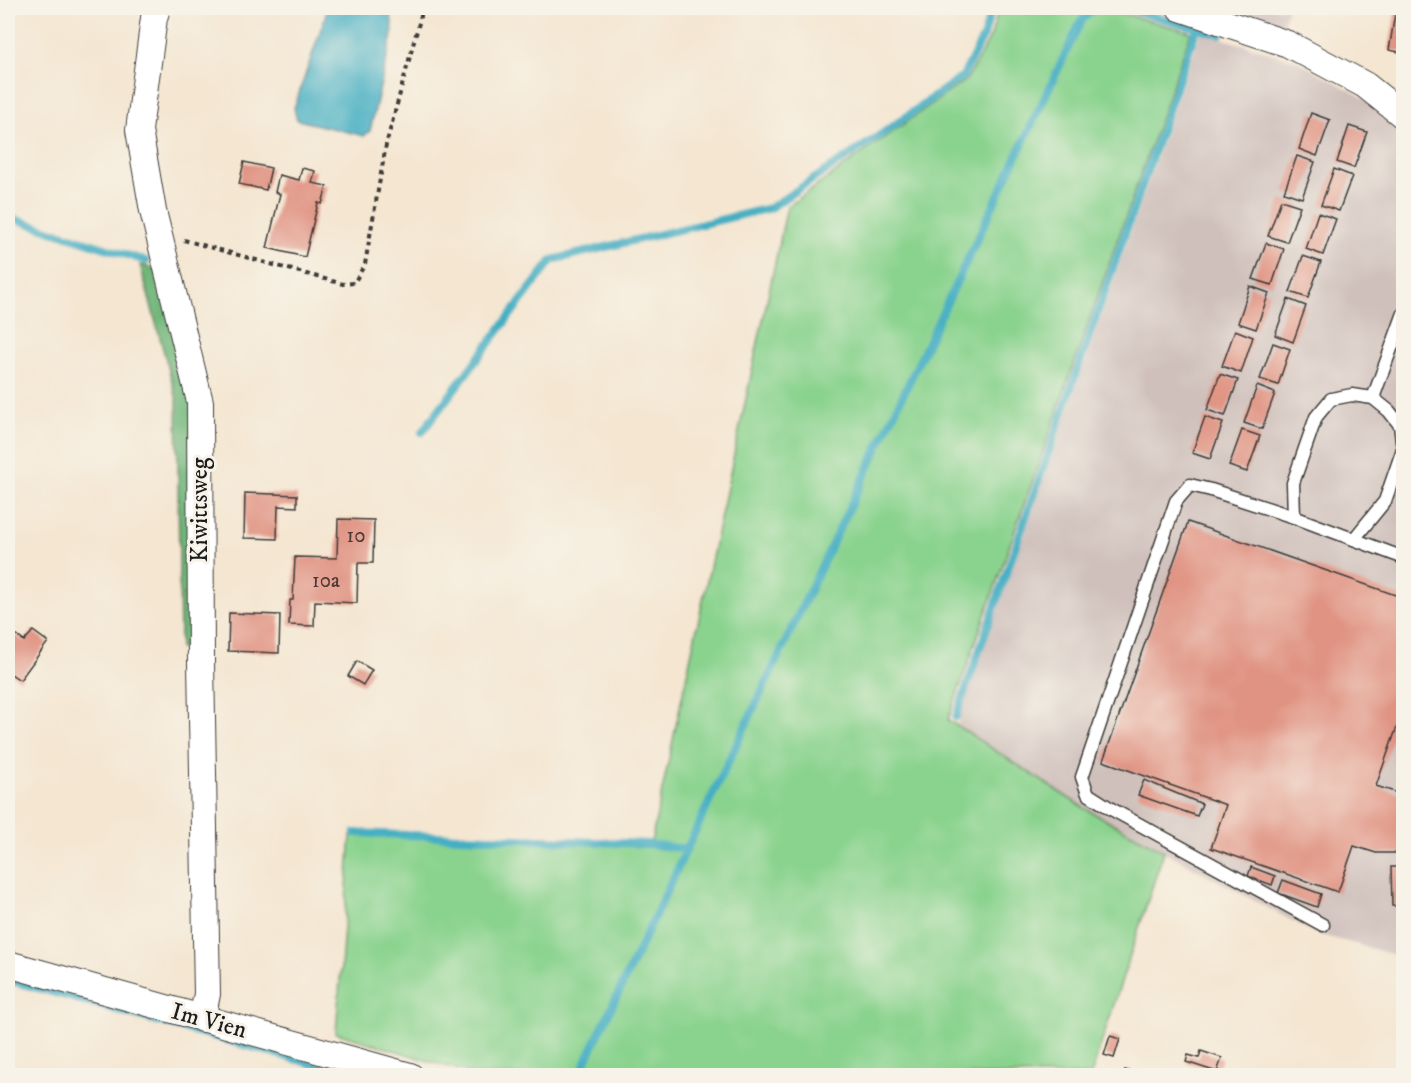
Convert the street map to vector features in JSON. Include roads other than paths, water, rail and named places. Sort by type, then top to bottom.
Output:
[{"type":"street","name":"Kiwittsweg","points":[[157,8],[139,130],[153,211],[200,402],[201,675],[207,994],[202,1019]]},
{"type":"street","points":[[1180,8],[1288,44],[1365,85],[1404,116]]},
{"type":"street","name":"Im Vien","points":[[8,964],[410,1076]]},
{"type":"lane","points":[[1373,398],[1404,313]]},
{"type":"lane","points":[[1294,517],[1293,483],[1316,417],[1331,399],[1352,395],[1373,398],[1389,411],[1400,425],[1403,449],[1385,501],[1354,539]]},
{"type":"lane","points":[[1323,925],[1113,810],[1088,794],[1082,777],[1176,501],[1190,485],[1294,517],[1404,558]]},
{"type":"water","points":[[328,8],[390,8],[393,31],[370,131],[364,136],[297,120],[294,108]]},
{"type":"waterway","points":[[422,432],[552,260],[770,208],[883,133],[963,76],[984,35],[992,8]]},
{"type":"waterway","points":[[584,1065],[1081,21],[1094,8]]},
{"type":"waterway","points":[[1124,8],[1220,34]]},
{"type":"waterway","points":[[956,717],[1197,28]]},
{"type":"waterway","points":[[8,217],[146,261]]},
{"type":"waterway","points":[[355,833],[648,844],[686,849]]},
{"type":"waterway","points":[[8,980],[331,1069]]}]
